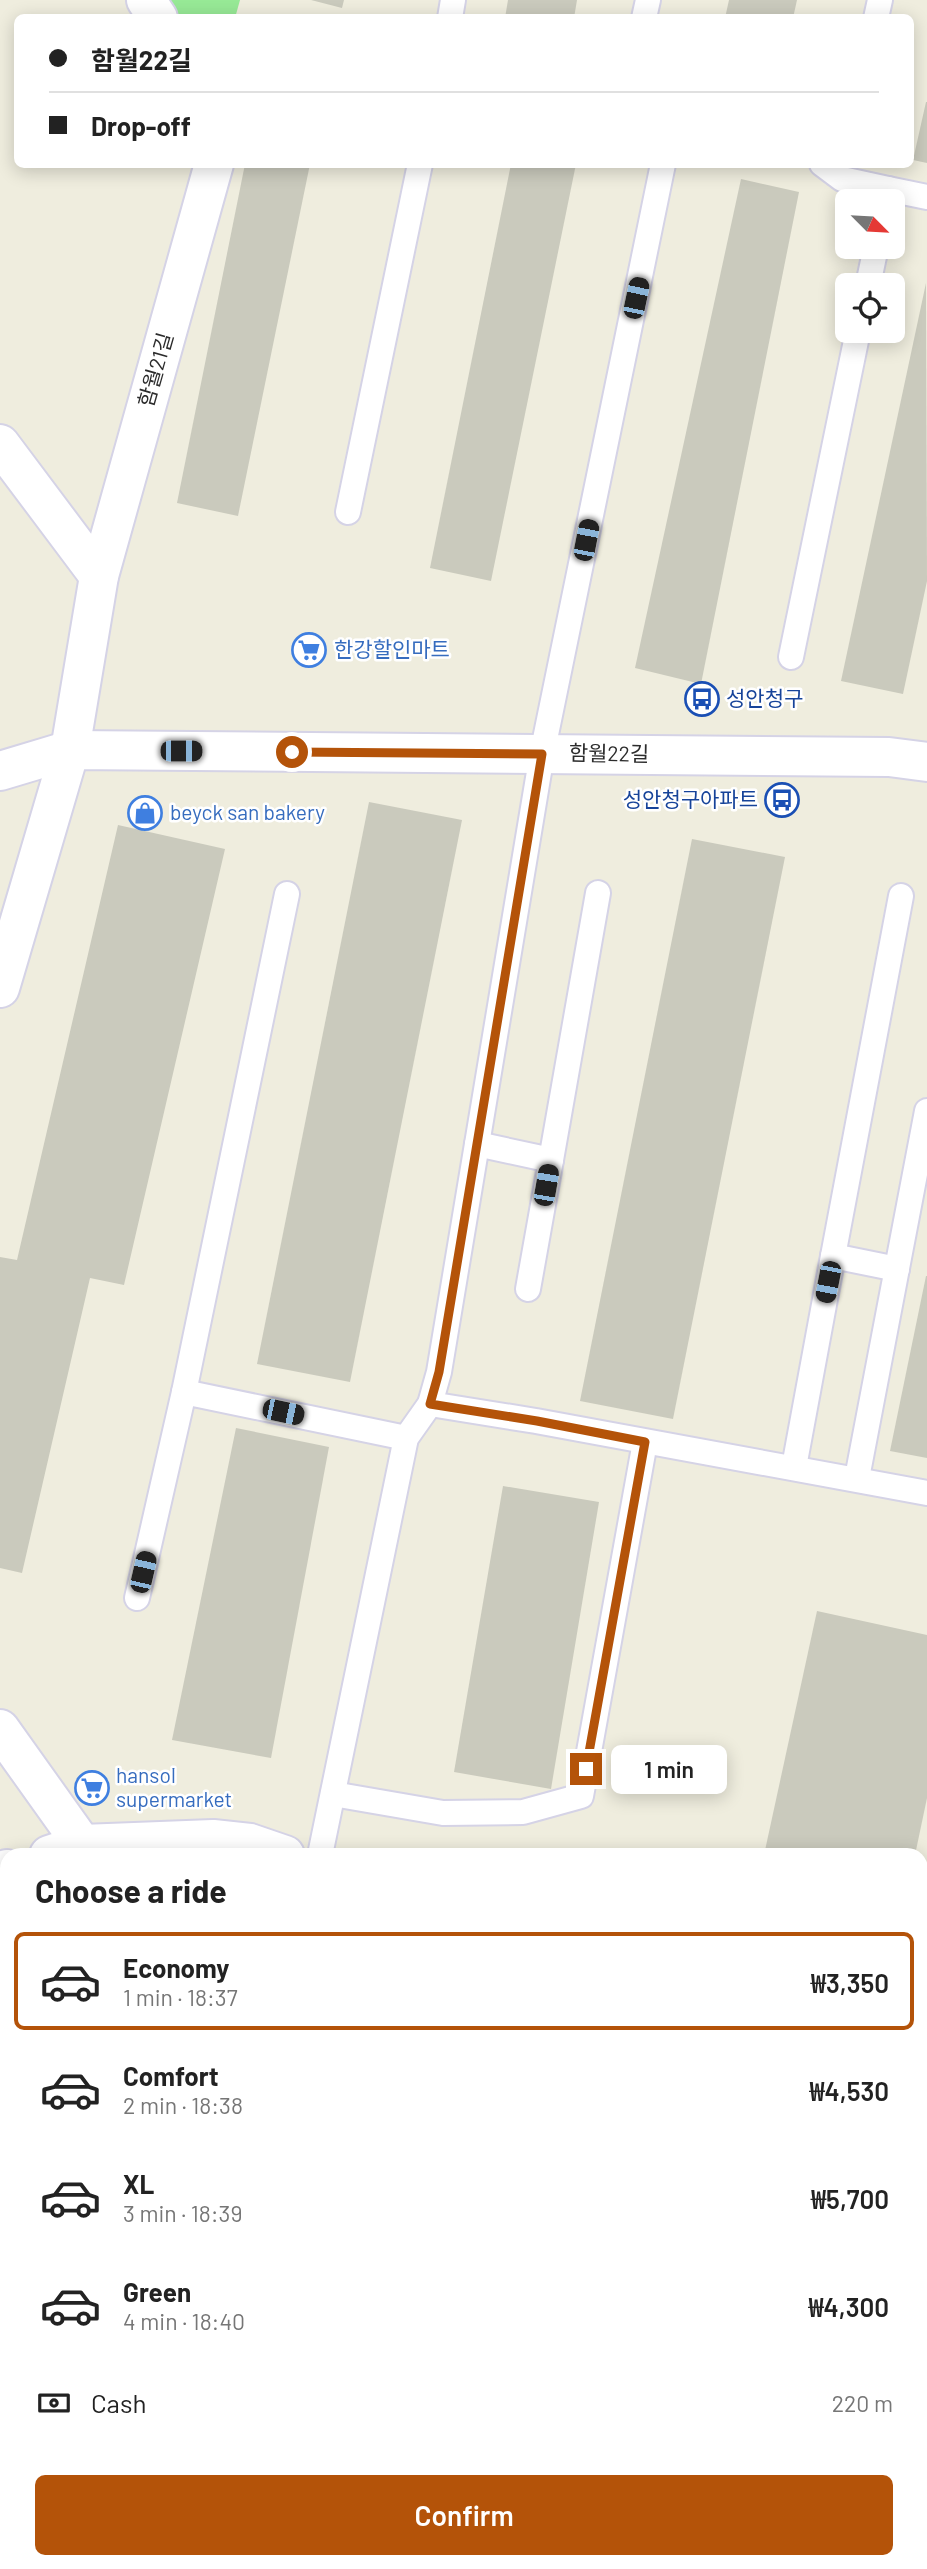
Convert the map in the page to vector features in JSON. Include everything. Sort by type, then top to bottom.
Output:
[{"type":"street","name":"함월21길","points":[[0,988],[70,750],[99,576],[213,168]]},
{"type":"street","points":[[0,444],[99,576]]},
{"type":"street","name":"함월22길","points":[[0,771],[70,750],[889,757],[927,762]]},
{"type":"street","points":[[0,1729],[70,1848]]},
{"type":"street","points":[[107,1848],[213,1839],[250,1843],[265,1848]]},
{"type":"lane","points":[[348,512],[419,168]]},
{"type":"lane","points":[[321,1848],[406,1438],[430,1404],[439,1372],[542,754],[662,168]]},
{"type":"lane","points":[[844,172],[875,189]]},
{"type":"lane","points":[[905,196],[927,197]]},
{"type":"lane","points":[[791,657],[856,343]]},
{"type":"lane","points":[[528,1289],[598,893]]},
{"type":"lane","points":[[137,1598],[184,1392],[287,894]]},
{"type":"lane","points":[[794,1467],[901,896]]},
{"type":"lane","points":[[857,1478],[927,1111]]},
{"type":"lane","points":[[477,1144],[551,1160]]},
{"type":"lane","points":[[833,1256],[897,1269]]},
{"type":"lane","points":[[184,1392],[406,1438]]},
{"type":"lane","points":[[430,1404],[857,1478],[927,1493]]},
{"type":"lane","points":[[333,1794],[443,1813],[523,1812],[580,1797],[645,1442]]},
{"type":"green space","points":[[146,0],[240,0],[236,14],[156,14]]},
{"type":"building","points":[[311,0],[344,0],[342,8]]},
{"type":"building","points":[[508,0],[577,0],[575,14],[506,14]]},
{"type":"building","points":[[729,0],[797,0],[794,14],[726,14]]},
{"type":"building","points":[[927,102],[927,163],[914,160]]},
{"type":"building","points":[[244,168],[309,168],[238,516],[177,503]]},
{"type":"building","points":[[510,168],[575,168],[491,581],[430,568]]},
{"type":"building","points":[[741,179],[799,192],[701,684],[635,668]]},
{"type":"building","points":[[926,283],[927,581],[903,694],[841,681]]},
{"type":"building","points":[[369,802],[462,820],[350,1382],[257,1364]]},
{"type":"building","points":[[118,825],[225,849],[124,1285],[90,1278],[22,1573],[0,1568],[0,1257],[17,1260]]},
{"type":"building","points":[[692,839],[785,857],[673,1419],[580,1401]]},
{"type":"building","points":[[927,1276],[927,1458],[890,1451]]},
{"type":"building","points":[[236,1428],[329,1447],[271,1758],[172,1740]]},
{"type":"building","points":[[503,1486],[599,1502],[551,1789],[454,1772]]},
{"type":"building","points":[[817,1611],[927,1635],[927,1798],[916,1848],[766,1848]]},
{"type":"place","name":"한강할인마트","points":[[309,650]]},
{"type":"place","name":"성안청구","points":[[702,699]]},
{"type":"place","name":"성안청구아파트","points":[[782,800]]},
{"type":"place","name":"beyck san bakery","points":[[145,813]]},
{"type":"place","name":"hansol supermarket","points":[[92,1788]]},
{"type":"route","points":[[292,752],[542,754],[439,1372],[430,1404],[645,1442],[586,1769]]}]
